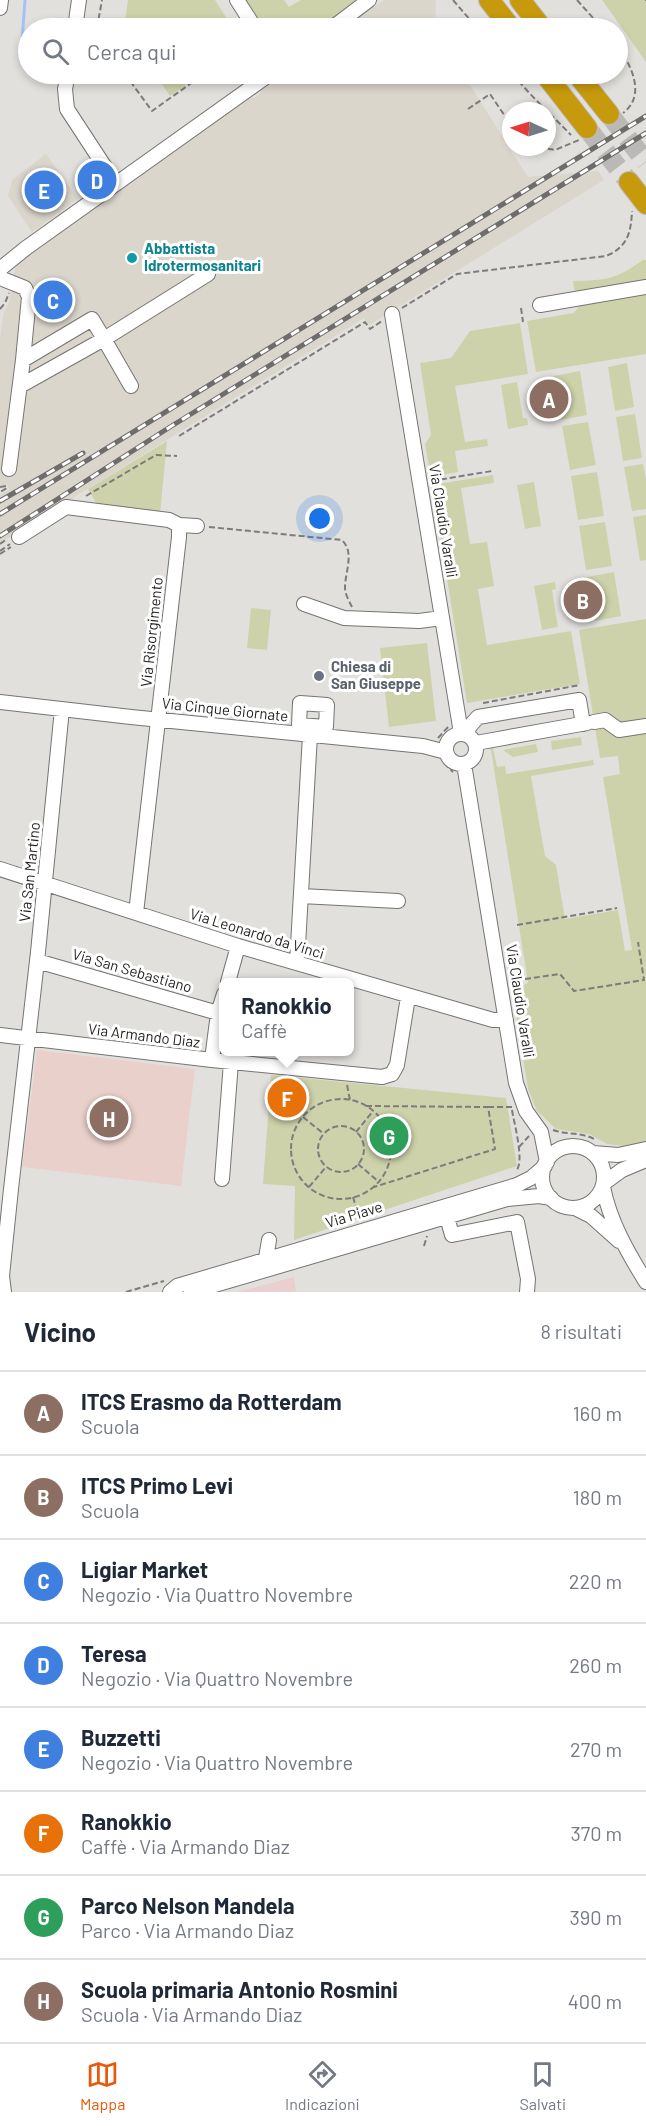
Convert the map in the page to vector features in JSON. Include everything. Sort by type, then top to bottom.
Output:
[{"type":"highway","points":[[489,0],[503,18]]},
{"type":"highway","points":[[520,0],[534,18]]},
{"type":"highway","points":[[552,84],[579,132]]},
{"type":"highway","points":[[585,84],[609,114]]},
{"type":"highway","points":[[629,182],[646,204]]},
{"type":"street","points":[[76,18],[79,0]]},
{"type":"street","points":[[237,0],[249,18]]},
{"type":"street","points":[[345,18],[369,0]]},
{"type":"street","points":[[0,2],[0,8]]},
{"type":"street","points":[[66,84],[67,109],[116,183]]},
{"type":"street","points":[[0,269],[256,84]]},
{"type":"street","points":[[20,386],[104,339],[208,274]]},
{"type":"street","points":[[0,278],[25,288],[28,292],[28,316],[9,469]]},
{"type":"street","points":[[540,305],[646,290]]},
{"type":"street","name":"Via Claudio Varalli","points":[[392,314],[442,618],[468,737]]},
{"type":"street","points":[[23,360],[92,319],[131,386]]},
{"type":"street","points":[[12,539],[66,507],[170,520],[179,525],[197,526]]},
{"type":"street","name":"Via Risorgimento","points":[[136,913],[179,525]]},
{"type":"street","points":[[304,604],[344,618],[419,621],[442,618]]},
{"type":"street","points":[[588,723],[579,700],[478,717],[470,726],[468,737],[477,749],[475,757],[464,764],[452,761],[446,752],[451,737],[468,737],[588,723],[605,720],[619,730],[646,726]]},
{"type":"street","name":"Via Cinque Giornate","points":[[0,702],[423,746],[446,752]]},
{"type":"street","name":"Via San Martino","points":[[4,1292],[5,1188],[16,1149],[62,709]]},
{"type":"street","points":[[297,963],[310,735]]},
{"type":"street","name":"Via Claudio Varalli","points":[[464,764],[521,1099],[532,1121],[542,1132],[546,1164]]},
{"type":"street","name":"Via Leonardo da Vinci","points":[[0,869],[238,946],[346,978]]},
{"type":"street","points":[[301,896],[398,901]]},
{"type":"street","points":[[229,978],[238,946]]},
{"type":"street","name":"Via San Sebastiano","points":[[37,961],[218,1013]]},
{"type":"street","name":"Via Leonardo da Vinci","points":[[354,980],[493,1020],[506,1020]]},
{"type":"street","name":"Via Armando Diaz","points":[[0,1035],[382,1077],[392,1074],[397,1065],[408,997]]},
{"type":"street","points":[[212,1060],[219,1010]]},
{"type":"street","points":[[222,1179],[231,1062]]},
{"type":"street","points":[[542,1132],[575,1146],[595,1147],[607,1155],[646,1149]]},
{"type":"street","points":[[575,1146],[561,1149],[546,1164],[543,1183],[551,1198],[562,1206],[575,1208],[591,1216],[623,1245]]},
{"type":"street","points":[[595,1147],[604,1173],[605,1200],[623,1245],[646,1282]]},
{"type":"street","points":[[575,1208],[592,1202],[603,1185],[622,1170],[646,1160]]},
{"type":"street","name":"Via Piave","points":[[191,1292],[268,1264],[517,1185],[531,1178],[546,1164]]},
{"type":"street","name":"Via Piave","points":[[170,1292],[177,1286],[447,1217],[507,1199],[539,1196],[551,1198]]},
{"type":"street","points":[[447,1217],[452,1235],[517,1222],[528,1279],[527,1292]]},
{"type":"street","points":[[268,1264],[269,1240]]},
{"type":"path","points":[[99,18],[102,0]]},
{"type":"path","points":[[453,0],[468,18]]},
{"type":"path","points":[[577,0],[593,18]]},
{"type":"path","points":[[132,84],[152,111],[190,84]]},
{"type":"path","points":[[521,84],[579,132]]},
{"type":"path","points":[[468,109],[490,94],[502,112]]},
{"type":"path","points":[[179,436],[365,322],[370,329],[457,274],[606,256],[624,245],[632,228]]},
{"type":"path","points":[[521,308],[524,322]]},
{"type":"path","points":[[86,496],[156,455],[177,456]]},
{"type":"path","points":[[429,481],[492,471]]},
{"type":"path","points":[[0,487],[6,486],[7,488],[0,492]]},
{"type":"path","points":[[197,526],[342,540],[347,545],[349,553],[345,591],[357,618]]},
{"type":"path","points":[[0,544],[12,539]]},
{"type":"path","points":[[0,552],[14,545],[12,539]]},
{"type":"path","points":[[0,552],[11,544],[12,539]]},
{"type":"path","points":[[478,704],[484,701],[580,685]]},
{"type":"path","points":[[432,740],[442,736],[450,724]]},
{"type":"path","points":[[517,925],[617,908]]},
{"type":"path","points":[[525,979],[560,974],[574,991],[644,980],[638,942]]},
{"type":"path","points":[[347,1082],[350,1100]]},
{"type":"path","points":[[373,1188],[384,1175],[390,1158],[390,1141],[384,1125],[366,1106],[350,1100],[324,1102],[316,1106],[303,1117],[292,1140],[292,1158],[298,1174],[309,1187],[332,1198],[352,1197],[373,1188],[495,1149],[488,1107]]},
{"type":"path","points":[[366,1106],[512,1107]]},
{"type":"path","points":[[356,1132],[373,1112]]},
{"type":"path","points":[[303,1117],[324,1134]]},
{"type":"path","points":[[337,1127],[345,1127],[356,1132],[364,1146],[358,1164],[345,1172],[333,1171],[326,1167],[318,1153],[324,1134],[337,1127]]},
{"type":"path","points":[[519,1148],[542,1132],[583,1134],[595,1147]]},
{"type":"path","points":[[358,1164],[379,1182]]},
{"type":"path","points":[[309,1187],[326,1167]]},
{"type":"path","points":[[352,1197],[360,1222]]},
{"type":"path","points":[[424,1246],[428,1233]]},
{"type":"shaded area","points":[[384,0],[436,0],[435,18],[359,18]]},
{"type":"shaded area","points":[[268,84],[469,84],[502,136],[502,156],[515,156],[528,177],[598,171],[604,180],[369,325],[364,318],[0,543],[0,495],[10,489],[7,485],[0,485],[0,339],[3,315],[9,302],[16,264],[251,97],[254,98],[260,94],[260,90]]},
{"type":"shaded area","points":[[46,154],[78,199],[32,232],[8,196],[12,180]]},
{"type":"shaded area","points":[[37,1050],[195,1069],[181,1186],[22,1167]]},
{"type":"shaded area","points":[[294,1277],[296,1292],[238,1292]]},
{"type":"green space","points":[[128,0],[215,0],[227,18],[125,18]]},
{"type":"green space","points":[[245,0],[284,0],[289,7],[301,0],[363,0],[339,18],[257,18]]},
{"type":"green space","points":[[602,0],[646,0],[646,62],[628,37],[628,18],[615,18]]},
{"type":"green space","points":[[162,84],[187,84],[170,96]]},
{"type":"green space","points":[[646,260],[646,354],[536,372],[527,321],[574,313],[582,302],[581,294],[574,289],[573,281],[610,278],[625,272]]},
{"type":"green space","points":[[520,323],[528,374],[455,386],[465,442],[487,439],[488,446],[455,451],[458,472],[431,477],[425,444],[431,435],[420,363],[451,358],[470,331]]},
{"type":"green space","points":[[627,363],[634,407],[615,411],[608,367]]},
{"type":"green space","points":[[580,371],[587,415],[561,420],[554,376]]},
{"type":"green space","points":[[517,382],[523,418],[527,418],[528,425],[508,429],[501,385]]},
{"type":"green space","points":[[635,414],[642,458],[623,461],[616,417]]},
{"type":"green space","points":[[588,422],[596,465],[570,470],[562,426]]},
{"type":"green space","points":[[167,441],[160,514],[98,506],[88,489]]},
{"type":"green space","points":[[643,464],[646,479],[646,509],[632,511],[624,467]]},
{"type":"green space","points":[[597,472],[604,516],[578,520],[571,476]]},
{"type":"green space","points":[[493,475],[494,483],[461,488],[470,544],[487,542],[494,586],[478,589],[487,645],[571,631],[580,684],[467,703],[432,485]]},
{"type":"green space","points":[[534,482],[541,526],[525,529],[517,485]]},
{"type":"green space","points":[[646,515],[646,560],[640,561],[633,517]]},
{"type":"green space","points":[[605,522],[612,566],[586,570],[579,526]]},
{"type":"green space","points":[[614,572],[621,616],[595,621],[587,577]]},
{"type":"green space","points":[[555,582],[556,589],[552,590],[558,627],[542,630],[534,586]]},
{"type":"green space","points":[[251,608],[271,610],[267,650],[247,648]]},
{"type":"green space","points":[[646,619],[646,1141],[624,1146],[607,1144],[589,1134],[556,1129],[537,1111],[528,1089],[514,1001],[528,983],[491,750],[487,747],[492,743],[497,767],[505,766],[506,774],[593,760],[594,765],[531,776],[545,856],[556,865],[565,919],[618,910],[625,951],[632,950],[603,777],[620,774],[618,756],[600,758],[579,630]]},
{"type":"green space","points":[[427,643],[436,721],[389,727],[380,648]]},
{"type":"green space","points":[[581,737],[582,745],[552,750],[551,741]]},
{"type":"green space","points":[[536,744],[538,752],[513,757],[503,750]]},
{"type":"green space","points":[[271,1075],[506,1098],[517,1166],[294,1240],[295,1186],[263,1184]]},
{"type":"waterway","points":[[24,18],[25,0]]},
{"type":"tunnel","points":[[609,114],[646,162]]},
{"type":"tunnel","points":[[587,128],[629,182]]},
{"type":"railway","points":[[0,514],[646,116]]},
{"type":"railway","points":[[0,536],[170,427],[646,133]]},
{"type":"railway","points":[[0,501],[83,453]]},
{"type":"place","name":"Teresa","points":[[97,180]]},
{"type":"place","name":"Buzzetti","points":[[44,190]]},
{"type":"place","name":"Abbattista Idrotermosanitari","points":[[132,258]]},
{"type":"place","name":"Ligiar Market","points":[[53,300]]},
{"type":"place","name":"ITCS Erasmo da Rotterdam","points":[[549,399]]},
{"type":"place","name":"ITCS Primo Levi","points":[[583,600]]},
{"type":"place","name":"Chiesa di San Giuseppe","points":[[319,676]]},
{"type":"place","name":"Ranokkio","points":[[287,1098]]},
{"type":"place","name":"Scuola primaria Antonio Rosmini","points":[[109,1118]]},
{"type":"place","name":"Parco Nelson Mandela","points":[[389,1136]]}]
